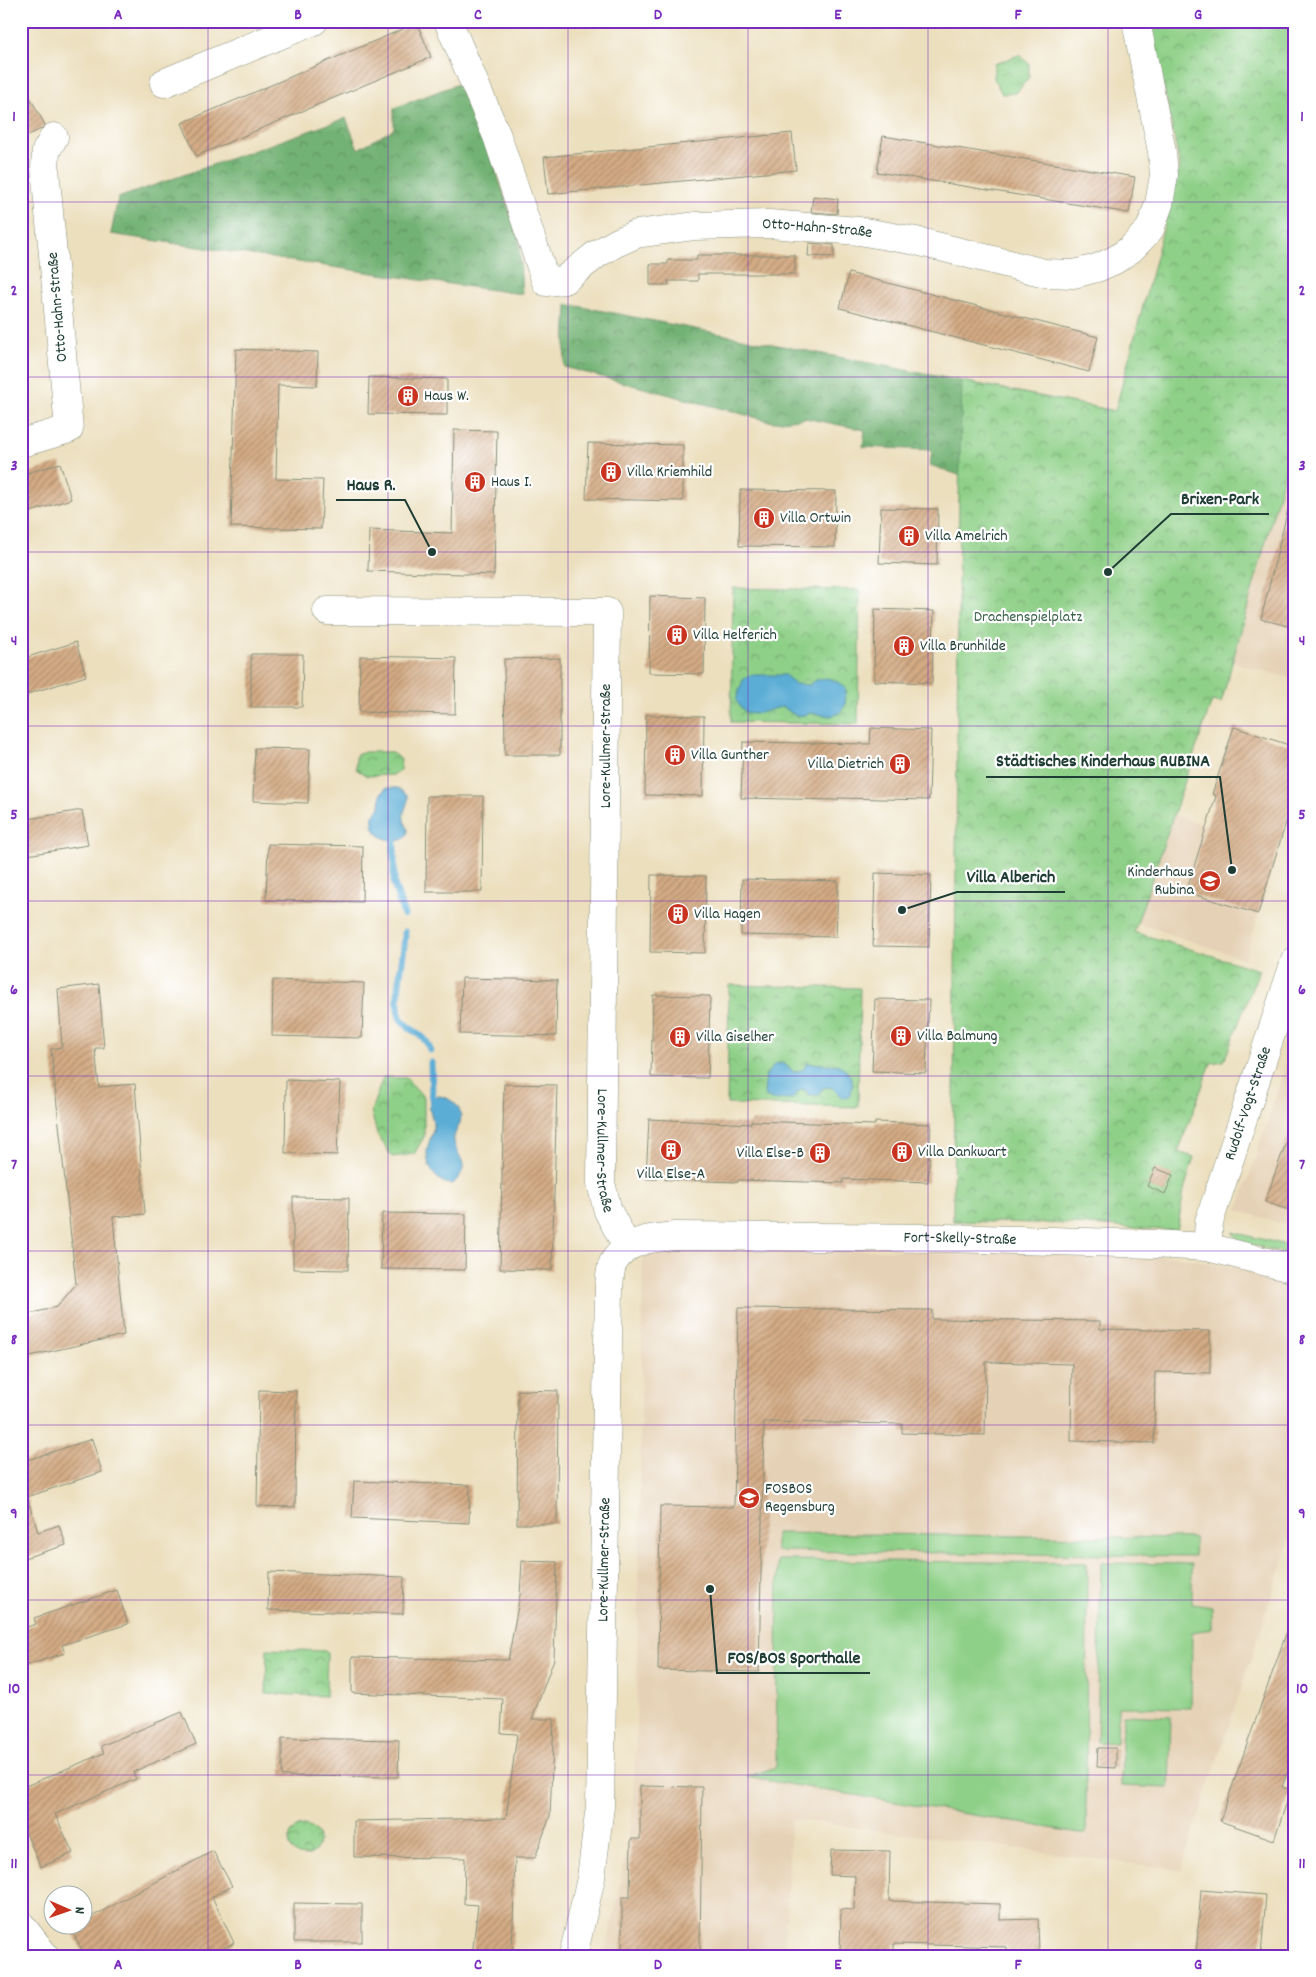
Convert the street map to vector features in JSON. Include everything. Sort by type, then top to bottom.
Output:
[{"type":"street","points":[[164,83],[314,21]]},
{"type":"street","name":"Otto-Hahn-Straße","points":[[448,21],[497,136],[546,282],[564,280],[597,254],[636,234],[696,226],[769,224],[859,231],[916,241],[1045,273],[1065,274],[1097,268],[1115,260],[1131,249],[1150,230],[1159,204],[1164,175],[1162,152],[1136,21]]},
{"type":"street","name":"Otto-Hahn-Straße","points":[[21,443],[69,429],[45,168],[46,151],[54,137]]},
{"type":"street","name":"Lore-Kullmer-Straße","points":[[327,611],[606,612],[601,1183],[608,1212],[626,1247],[613,1264],[609,1286],[600,1806],[591,1878],[573,1956]]},
{"type":"street","name":"Rudolf-Vogt-Straße","points":[[1207,1248],[1209,1222],[1295,961]]},
{"type":"street","name":"Fort-Skelly-Straße","points":[[626,1247],[647,1238],[676,1236],[1038,1240],[1207,1248],[1295,1269]]},
{"type":"street","points":[[21,1925],[45,1956]]},
{"type":"shaded area","points":[[1295,436],[1295,680],[1233,662]]},
{"type":"shaded area","name":"Kinderhaus Rubina","points":[[1174,815],[1278,848],[1245,959],[1137,923]]},
{"type":"shaded area","points":[[1295,1037],[1295,1228],[1238,1210]]},
{"type":"shaded area","points":[[661,1249],[1038,1251],[1173,1256],[1251,1270],[1295,1282],[1295,1526],[1181,1870],[791,1819],[784,1956],[604,1956],[622,1874],[631,1822],[634,1786],[643,1257]]},
{"type":"green space","name":"Drachenspielplatz","points":[[1150,21],[1295,21],[1295,436],[1221,703],[1212,701],[1134,932],[1259,970],[1224,1061],[1211,1063],[1178,1152],[1194,1157],[1184,1190],[1177,1231],[1075,1224],[953,1221],[959,496],[962,381],[1115,411],[1180,166]]},
{"type":"green space","points":[[1019,55],[1029,64],[1029,77],[1016,93],[1002,94],[994,78],[994,64]]},
{"type":"green space","points":[[458,84],[490,153],[519,240],[522,294],[111,234],[118,198],[346,118],[358,149],[394,129],[394,108]]},
{"type":"green space","points":[[567,304],[1115,411],[1218,367],[979,482],[930,465],[932,450],[863,447],[865,430],[805,418],[773,422],[564,367]]},
{"type":"green space","points":[[733,588],[860,590],[858,724],[731,722]]},
{"type":"green space","points":[[365,752],[390,752],[401,759],[400,770],[393,775],[367,776],[356,769],[356,755]]},
{"type":"green space","points":[[729,985],[860,988],[858,1107],[727,1104]]},
{"type":"green space","points":[[383,1077],[406,1078],[424,1097],[424,1137],[414,1154],[392,1157],[377,1134],[371,1111]]},
{"type":"green space","points":[[1232,1232],[1295,1247],[1295,1256],[1241,1242]]},
{"type":"green space","points":[[776,1533],[1195,1538],[1194,1556],[776,1551]]},
{"type":"green space","points":[[778,1560],[1087,1563],[1086,1834],[746,1777],[776,1767]]},
{"type":"green space","points":[[1101,1563],[1192,1564],[1192,1603],[1212,1606],[1212,1629],[1192,1632],[1191,1708],[1118,1707],[1117,1743],[1097,1742]]},
{"type":"green space","points":[[267,1649],[327,1651],[326,1696],[266,1694]]},
{"type":"green space","points":[[1123,1715],[1171,1717],[1169,1788],[1121,1786]]},
{"type":"green space","points":[[304,1826],[315,1830],[319,1841],[315,1852],[304,1856],[293,1852],[289,1841],[293,1830]]},
{"type":"water","points":[[750,675],[785,675],[795,684],[809,685],[819,679],[833,680],[846,690],[845,706],[838,714],[830,716],[810,713],[796,716],[783,707],[751,714],[741,708],[736,700],[743,680]]},
{"type":"water","points":[[386,788],[398,788],[408,796],[404,816],[408,832],[402,840],[384,838],[376,832],[374,827],[373,815],[380,807],[381,793]]},
{"type":"water","points":[[783,1063],[794,1072],[804,1069],[807,1063],[839,1065],[847,1072],[851,1079],[851,1092],[848,1097],[843,1098],[830,1087],[823,1088],[818,1095],[809,1095],[801,1089],[792,1099],[771,1100],[764,1094],[766,1075],[775,1064]]},
{"type":"water","points":[[439,1096],[452,1101],[459,1108],[461,1118],[454,1142],[463,1167],[462,1172],[453,1184],[448,1184],[438,1179],[429,1166],[428,1160],[427,1151],[433,1128],[429,1105],[432,1097]]},
{"type":"building","points":[[417,23],[431,57],[196,156],[182,123]]},
{"type":"building","points":[[21,81],[45,125],[21,139]]},
{"type":"building","points":[[792,133],[796,170],[548,194],[544,157]]},
{"type":"building","points":[[883,136],[1135,177],[1129,213],[877,172]]},
{"type":"building","points":[[813,196],[838,199],[837,214],[811,212]]},
{"type":"building","points":[[809,243],[834,245],[834,257],[808,256]]},
{"type":"building","points":[[697,255],[795,255],[795,274],[698,274],[698,281],[668,281],[669,285],[650,285],[650,264],[668,264],[668,260],[697,260]]},
{"type":"building","points":[[849,273],[1098,337],[1089,372],[840,308]]},
{"type":"building","points":[[236,349],[318,352],[317,386],[278,385],[276,479],[323,480],[321,529],[231,527]]},
{"type":"building","name":"Haus W.","points":[[369,377],[447,379],[447,415],[368,414]]},
{"type":"building","points":[[454,430],[497,431],[494,575],[368,571],[369,530],[452,533]]},
{"type":"building","points":[[588,443],[683,445],[683,501],[586,499]]},
{"type":"building","points":[[60,463],[71,499],[21,515],[21,475]]},
{"type":"building","points":[[740,490],[836,491],[835,547],[739,546]]},
{"type":"building","name":"Villa Amelrich","points":[[881,508],[938,509],[937,565],[879,563]]},
{"type":"building","points":[[1288,509],[1295,510],[1295,628],[1261,619]]},
{"type":"building","name":"Villa Helferich","points":[[650,596],[705,598],[704,674],[649,673]]},
{"type":"building","name":"Villa Brunhilde","points":[[875,609],[934,611],[932,683],[874,681]]},
{"type":"building","points":[[76,642],[86,676],[21,696],[21,659]]},
{"type":"building","points":[[251,654],[303,654],[302,707],[251,707]]},
{"type":"building","points":[[360,656],[456,658],[455,714],[359,712]]},
{"type":"building","points":[[560,658],[560,755],[505,755],[504,659]]},
{"type":"building","name":"Villa Gunther","points":[[646,715],[704,716],[703,796],[645,795]]},
{"type":"building","points":[[1234,727],[1295,747],[1295,800],[1287,819],[1258,914],[1186,892],[1216,796],[1212,794]]},
{"type":"building","points":[[871,728],[931,730],[929,800],[741,798],[743,742],[870,744]]},
{"type":"building","points":[[255,748],[310,749],[308,803],[253,801]]},
{"type":"building","points":[[427,796],[483,796],[482,892],[426,892]]},
{"type":"building","points":[[82,810],[88,845],[21,856],[21,825],[29,824],[28,819]]},
{"type":"building","points":[[268,844],[363,846],[362,902],[266,900]]},
{"type":"building","points":[[875,873],[931,875],[929,947],[873,946]]},
{"type":"building","name":"Villa Hagen","points":[[651,875],[706,876],[705,953],[650,952]]},
{"type":"building","points":[[742,879],[838,881],[836,937],[741,935]]},
{"type":"building","points":[[462,978],[557,980],[556,1036],[460,1034]]},
{"type":"building","points":[[273,980],[364,983],[362,1038],[272,1036]]},
{"type":"building","points":[[99,984],[104,1048],[95,1048],[99,1087],[135,1084],[145,1214],[113,1217],[124,1335],[21,1358],[21,1316],[57,1307],[76,1284],[51,1049],[62,1047],[58,989]]},
{"type":"building","name":"Villa Giselher","points":[[653,995],[710,996],[708,1078],[651,1077]]},
{"type":"building","name":"Villa Balmung","points":[[875,999],[929,1000],[926,1073],[872,1071]]},
{"type":"building","points":[[286,1080],[340,1082],[337,1155],[285,1153]]},
{"type":"building","points":[[504,1084],[557,1085],[552,1270],[500,1269]]},
{"type":"building","points":[[649,1119],[751,1124],[751,1121],[875,1125],[875,1122],[931,1124],[928,1182],[843,1179],[843,1183],[646,1179]]},
{"type":"building","points":[[1292,1125],[1295,1125],[1295,1212],[1265,1202]]},
{"type":"building","points":[[1155,1168],[1173,1175],[1165,1194],[1147,1186]]},
{"type":"building","points":[[293,1197],[349,1198],[348,1270],[293,1269]]},
{"type":"building","points":[[382,1213],[466,1214],[465,1270],[381,1269]]},
{"type":"building","name":"FOSBOS Regensburg","points":[[738,1308],[932,1310],[932,1319],[1100,1321],[1100,1329],[1210,1331],[1210,1373],[1155,1372],[1154,1443],[1071,1441],[1072,1364],[986,1362],[985,1435],[902,1433],[902,1424],[764,1422],[759,1672],[658,1670],[660,1506],[734,1507]]},
{"type":"building","points":[[259,1390],[296,1391],[295,1507],[257,1506]]},
{"type":"building","points":[[518,1390],[558,1391],[557,1524],[517,1524]]},
{"type":"building","points":[[92,1439],[102,1472],[27,1497],[38,1532],[59,1525],[66,1545],[21,1559],[21,1462]]},
{"type":"building","points":[[354,1481],[470,1485],[469,1523],[352,1518]]},
{"type":"building","points":[[522,1561],[557,1562],[554,1659],[532,1719],[554,1719],[550,1816],[535,1858],[515,1858],[512,1956],[472,1956],[478,1905],[464,1904],[465,1858],[354,1857],[354,1821],[506,1818],[517,1734],[501,1733],[503,1699],[352,1693],[352,1657],[508,1660],[520,1595]]},
{"type":"building","points":[[269,1572],[404,1577],[403,1614],[268,1610]]},
{"type":"building","points":[[117,1590],[128,1624],[62,1645],[65,1653],[21,1667],[21,1629],[36,1624],[34,1618]]},
{"type":"building","points":[[1292,1617],[1295,1618],[1295,1752],[1282,1787],[1291,1790],[1274,1840],[1220,1821]]},
{"type":"building","points":[[182,1712],[196,1744],[133,1772],[136,1779],[55,1814],[73,1853],[41,1867],[21,1822],[21,1788],[104,1753],[101,1746]]},
{"type":"building","points":[[282,1738],[399,1740],[398,1777],[282,1776]]},
{"type":"building","points":[[1098,1748],[1116,1748],[1116,1768],[1097,1767]]},
{"type":"building","points":[[640,1786],[702,1787],[700,1956],[622,1956],[622,1897],[630,1897],[631,1839],[640,1839]]},
{"type":"building","points":[[831,1850],[890,1851],[889,1901],[1000,1904],[1000,1920],[1038,1919],[1039,1956],[1007,1956],[1007,1947],[894,1944],[894,1956],[840,1956],[841,1909],[854,1910],[855,1876],[830,1875]]},
{"type":"building","points":[[213,1851],[232,1886],[212,1897],[234,1943],[208,1956],[85,1956],[74,1934],[92,1934],[92,1917]]},
{"type":"building","points":[[1201,1890],[1266,1895],[1261,1956],[1196,1956]]},
{"type":"building","points":[[294,1903],[362,1904],[362,1942],[294,1942]]},
{"type":"waterway","points":[[394,841],[394,884],[404,915]]},
{"type":"waterway","points":[[405,932],[398,1010],[403,1022],[425,1039],[430,1050]]},
{"type":"waterway","points":[[431,1063],[432,1097]]},
{"type":"place","name":"Haus W.","points":[[408,396]]},
{"type":"place","name":"Villa Kriemhild","points":[[611,472]]},
{"type":"place","name":"Haus I.","points":[[475,482]]},
{"type":"place","name":"Villa Ortwin","points":[[764,518]]},
{"type":"place","name":"Villa Amelrich","points":[[909,536]]},
{"type":"place","name":"Haus R.","points":[[432,552]]},
{"type":"place","name":"Brixen-Park","points":[[1108,572]]},
{"type":"place","name":"Villa Helferich","points":[[677,635]]},
{"type":"place","name":"Villa Brunhilde","points":[[904,646]]},
{"type":"place","name":"Villa Gunther","points":[[675,755]]},
{"type":"place","name":"Villa Dietrich","points":[[900,764]]},
{"type":"place","name":"Städtisches Kinderhaus RUBINA","points":[[1232,870]]},
{"type":"place","name":"Kinderhaus Rubina","points":[[1210,881]]},
{"type":"place","name":"Villa Alberich","points":[[902,910]]},
{"type":"place","name":"Villa Hagen","points":[[678,914]]},
{"type":"place","name":"Villa Balmung","points":[[901,1036]]},
{"type":"place","name":"Villa Giselher","points":[[680,1037]]},
{"type":"place","name":"Villa Else-A","points":[[671,1150]]},
{"type":"place","name":"Villa Dankwart","points":[[902,1152]]},
{"type":"place","name":"Villa Else-B","points":[[820,1153]]},
{"type":"place","name":"FOSBOS Regensburg","points":[[749,1498]]},
{"type":"place","name":"FOS/BOS Sporthalle","points":[[710,1589]]}]
